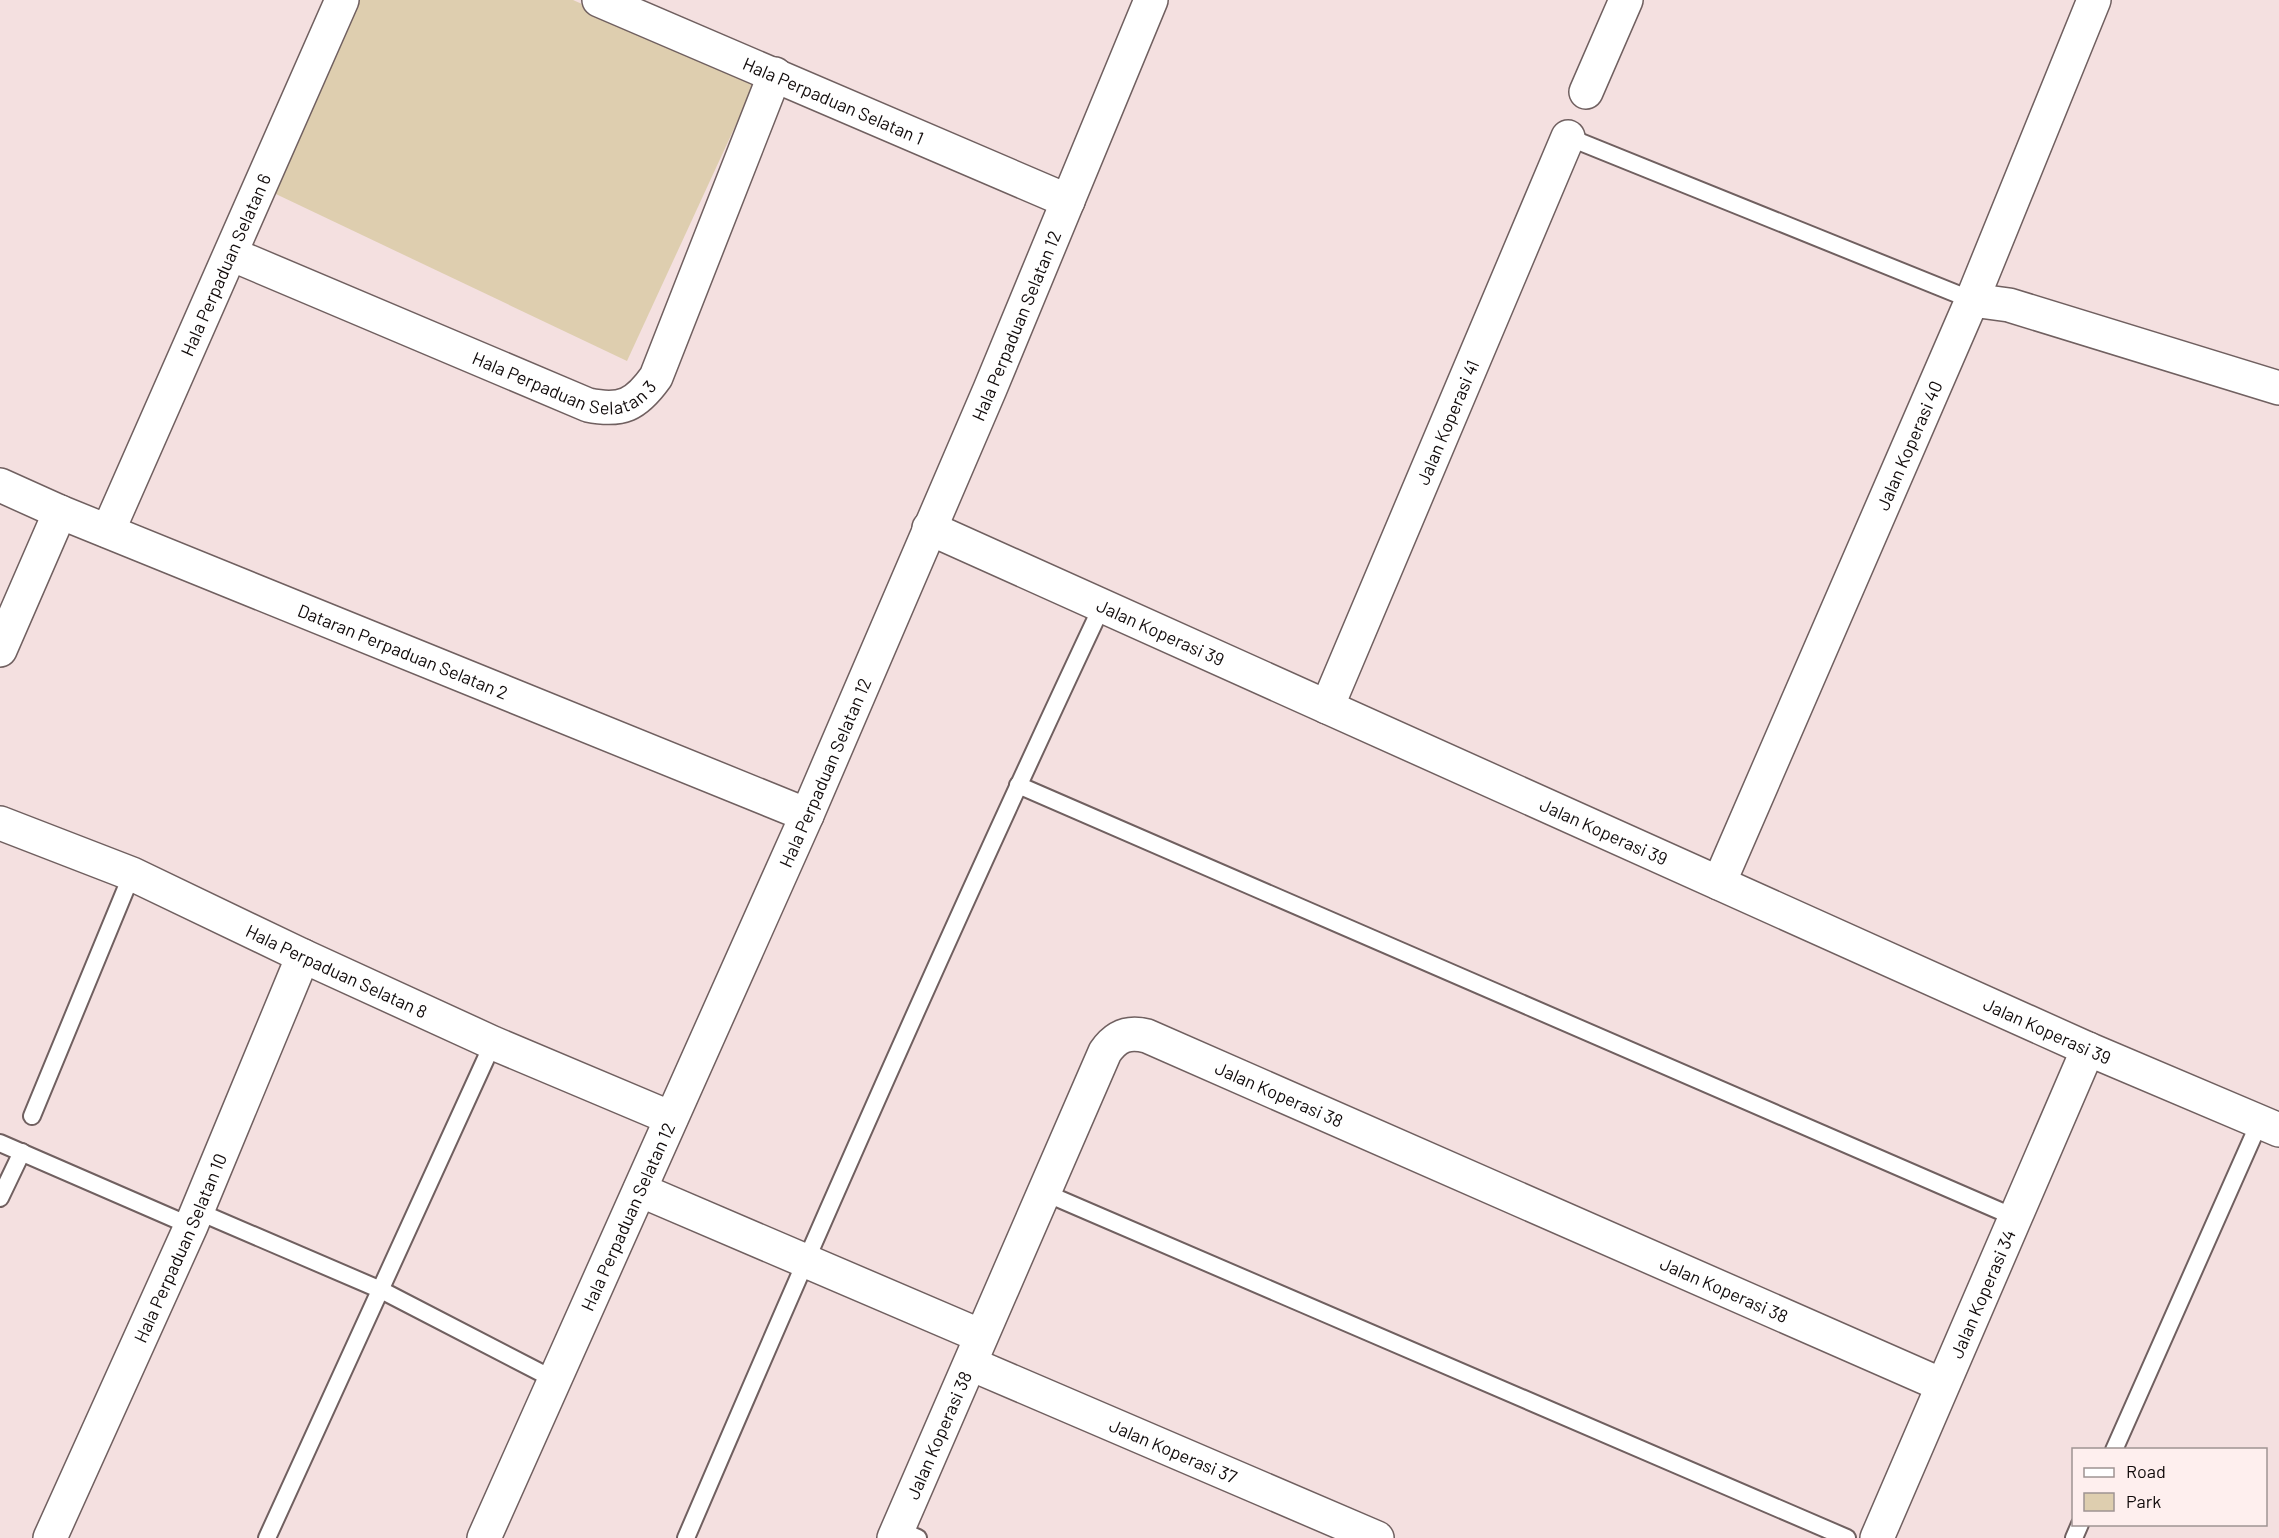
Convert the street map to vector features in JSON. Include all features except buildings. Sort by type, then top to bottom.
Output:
[{"type":"street","name":"Hala Perpaduan Selatan 6","points":[[108,531],[342,0]]},
{"type":"street","name":"Hala Perpaduan Selatan 1","points":[[599,0],[1068,201]]},
{"type":"street","name":"Hala Perpaduan Selatan 12","points":[[484,1538],[807,815],[990,390],[1151,0]]},
{"type":"street","points":[[1586,92],[1626,0]]},
{"type":"street","name":"Jalan Koperasi 40","points":[[1719,883],[1972,300],[2094,0]]},
{"type":"street","name":"Hala Perpaduan Selatan 3","points":[[231,254],[588,405],[608,409],[627,405],[644,394],[656,377],[775,74]]},
{"type":"street","name":"Jalan Koperasi 41","points":[[1327,707],[1568,137]]},
{"type":"street","points":[[1972,300],[2009,305],[2279,388]]},
{"type":"street","name":"Dataran Perpaduan Selatan 2","points":[[0,485],[60,512],[807,815]]},
{"type":"street","points":[[0,650],[60,512]]},
{"type":"street","name":"Jalan Koperasi 39","points":[[929,528],[2088,1049],[2269,1125]]},
{"type":"street","name":"Hala Perpaduan Selatan 8","points":[[0,823],[132,874],[303,956],[494,1043],[672,1118]]},
{"type":"street","name":"Hala Perpaduan Selatan 10","points":[[50,1538],[194,1219],[303,956]]},
{"type":"street","name":"Jalan Koperasi 38","points":[[903,1535],[976,1350],[1105,1052],[1112,1042],[1123,1035],[1135,1033],[1147,1036],[1942,1385]]},
{"type":"street","name":"Jalan Koperasi 34","points":[[1877,1538],[2088,1049]]},
{"type":"street","name":"Jalan Koperasi 37","points":[[640,1190],[805,1260],[976,1350],[1377,1538]]},
{"type":"lane","points":[[1568,137],[1972,300]]},
{"type":"lane","points":[[686,1538],[805,1260],[1018,785],[1102,606]]},
{"type":"lane","points":[[1018,785],[2014,1217]]},
{"type":"lane","points":[[32,1116],[132,874]]},
{"type":"lane","points":[[267,1538],[494,1043]]},
{"type":"lane","points":[[2114,1448],[2269,1125]]},
{"type":"lane","points":[[0,1143],[381,1290],[555,1380]]},
{"type":"lane","points":[[0,1198],[22,1152]]},
{"type":"lane","points":[[1043,1192],[1847,1538]]},
{"type":"green space","points":[[349,0],[573,0],[756,81],[627,361],[259,186]]}]
